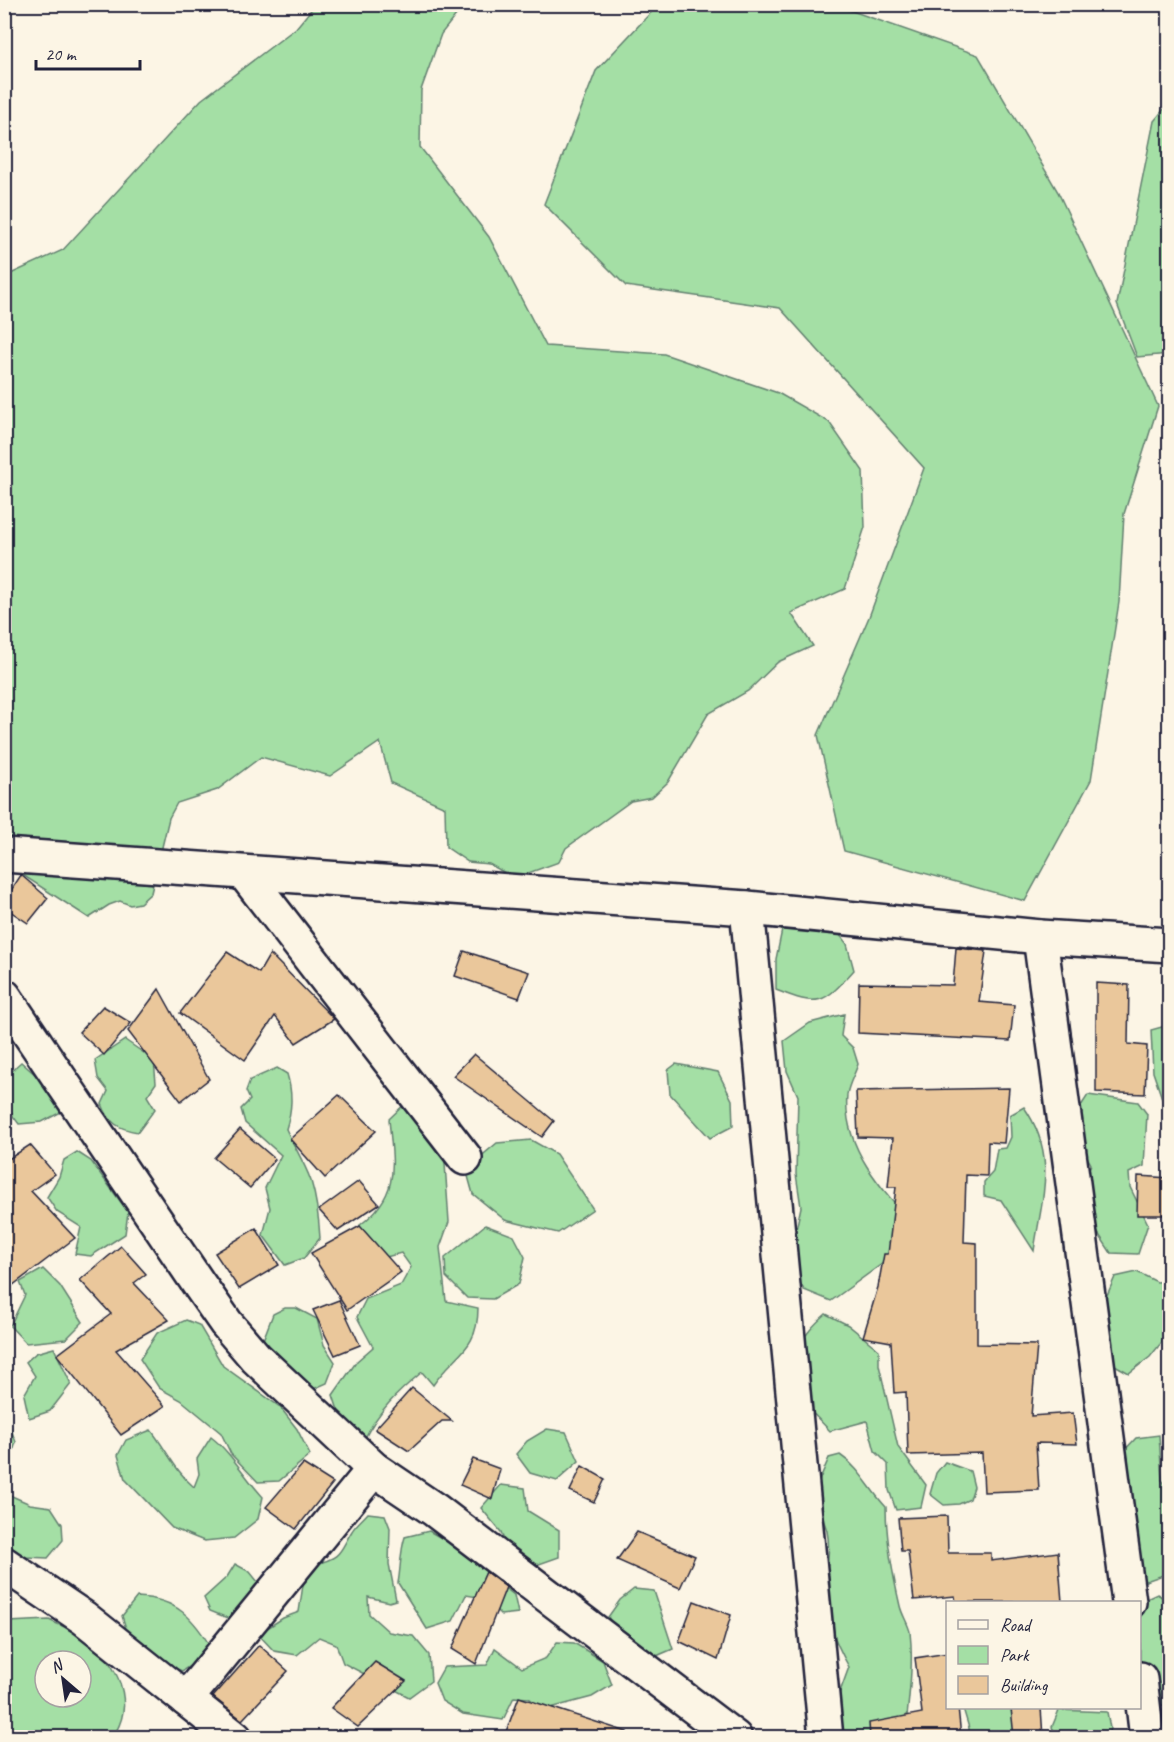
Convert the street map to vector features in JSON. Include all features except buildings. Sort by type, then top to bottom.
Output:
[{"type":"street","points":[[4,855],[245,874],[747,908],[1040,937],[1170,945]]},
{"type":"street","points":[[245,874],[465,1158]]},
{"type":"street","points":[[747,908],[826,1737]]},
{"type":"street","points":[[1040,937],[1129,1601]]},
{"type":"street","points":[[4,996],[226,1323],[256,1358],[375,1469],[435,1510],[735,1737]]},
{"type":"street","points":[[186,1699],[375,1469]]},
{"type":"street","points":[[4,1564],[84,1618],[235,1737]]},
{"type":"street","points":[[1141,1687],[1147,1737]]},
{"type":"green space","points":[[315,5],[464,5],[441,34],[421,90],[420,147],[489,237],[546,346],[664,354],[778,393],[829,422],[863,471],[865,527],[845,589],[791,613],[813,646],[778,662],[748,691],[708,714],[668,782],[652,797],[631,801],[566,848],[559,862],[520,876],[507,874],[489,864],[468,862],[446,847],[445,807],[391,783],[380,742],[330,776],[261,757],[217,790],[177,803],[169,818],[151,893],[140,903],[130,905],[120,901],[89,918],[21,874],[5,858],[4,277],[63,250],[201,100],[296,28]]},
{"type":"green space","points":[[658,5],[835,5],[978,55],[1058,192],[1158,406],[1124,514],[1119,602],[1091,780],[1025,901],[844,851],[818,735],[869,617],[924,468],[780,308],[626,286],[544,204],[596,71]]},
{"type":"green space","points":[[1169,103],[1169,354],[1137,357],[1117,304],[1154,121]]},
{"type":"green space","points":[[784,920],[832,925],[847,944],[854,970],[827,996],[820,999],[802,999],[776,990],[776,959]]},
{"type":"green space","points":[[844,1014],[841,1036],[853,1048],[858,1064],[847,1095],[847,1115],[852,1135],[860,1154],[882,1188],[923,1234],[831,1301],[804,1290],[797,1277],[795,1234],[801,1207],[796,1174],[798,1096],[787,1071],[784,1041],[810,1023]]},
{"type":"green space","points":[[1170,1025],[1169,1102],[1163,1101],[1153,1072],[1151,1030]]},
{"type":"green space","points":[[125,1040],[154,1060],[156,1083],[147,1096],[155,1109],[138,1132],[120,1127],[108,1116],[102,1104],[108,1091],[98,1078],[95,1060]]},
{"type":"green space","points":[[21,1062],[45,1083],[63,1111],[42,1122],[19,1124],[9,1108],[5,1092],[9,1076]]},
{"type":"green space","points":[[676,1064],[718,1072],[732,1100],[733,1126],[710,1138],[670,1094],[668,1070]]},
{"type":"green space","points":[[277,1068],[287,1074],[289,1081],[291,1102],[286,1129],[311,1181],[320,1238],[304,1258],[285,1265],[263,1235],[270,1208],[265,1188],[281,1155],[245,1123],[241,1109],[250,1100],[246,1091],[250,1080]]},
{"type":"green space","points":[[1088,1095],[1138,1102],[1147,1114],[1144,1166],[1129,1173],[1130,1187],[1148,1224],[1138,1254],[1111,1253],[1092,1224],[1083,1185],[1091,1164],[1077,1139],[1072,1120]]},
{"type":"green space","points":[[409,1100],[444,1149],[449,1222],[440,1247],[446,1301],[478,1308],[477,1322],[470,1343],[433,1385],[422,1372],[389,1403],[375,1420],[364,1440],[357,1437],[347,1427],[333,1395],[357,1361],[373,1347],[357,1317],[366,1299],[401,1285],[411,1267],[401,1253],[367,1262],[359,1247],[360,1225],[382,1202],[391,1178],[392,1151],[389,1119]]},
{"type":"green space","points":[[1024,1107],[1035,1125],[1044,1160],[1045,1177],[1034,1251],[1001,1200],[984,1196],[984,1182],[993,1172],[997,1149],[1006,1148],[1011,1137],[1010,1115]]},
{"type":"green space","points":[[531,1140],[556,1154],[593,1209],[558,1233],[505,1220],[473,1194],[466,1169],[497,1143]]},
{"type":"green space","points":[[77,1152],[91,1161],[128,1212],[125,1234],[91,1256],[75,1254],[81,1227],[57,1212],[47,1197],[59,1177],[64,1160]]},
{"type":"green space","points":[[485,1225],[514,1236],[525,1257],[519,1284],[493,1299],[467,1298],[446,1277],[445,1258]]},
{"type":"green space","points":[[43,1269],[60,1286],[83,1322],[66,1339],[26,1343],[10,1326],[25,1295],[20,1282]]},
{"type":"green space","points":[[1137,1272],[1157,1282],[1169,1281],[1169,1333],[1150,1357],[1129,1373],[1113,1364],[1104,1302],[1115,1277]]},
{"type":"green space","points":[[285,1308],[296,1308],[317,1319],[324,1345],[335,1362],[327,1383],[309,1391],[274,1364],[263,1340],[273,1314]]},
{"type":"green space","points":[[826,1314],[848,1325],[879,1350],[879,1365],[898,1447],[926,1485],[921,1507],[896,1510],[889,1490],[888,1464],[875,1451],[867,1421],[830,1431],[801,1401],[798,1362],[801,1344],[814,1325]]},
{"type":"green space","points":[[186,1320],[199,1325],[223,1366],[280,1407],[297,1429],[310,1455],[279,1481],[258,1482],[231,1454],[221,1433],[181,1400],[159,1388],[140,1359],[157,1333]]},
{"type":"green space","points":[[54,1348],[71,1384],[50,1411],[29,1418],[24,1395],[35,1376],[26,1362],[36,1353]]},
{"type":"green space","points":[[4,1413],[16,1442],[5,1477],[4,1477]]},
{"type":"green space","points":[[547,1429],[566,1432],[579,1461],[557,1481],[530,1473],[516,1454],[527,1441]]},
{"type":"green space","points":[[151,1430],[176,1467],[194,1487],[199,1474],[197,1459],[211,1437],[225,1450],[263,1497],[258,1519],[234,1538],[204,1541],[172,1528],[125,1479],[118,1455],[126,1440]]},
{"type":"green space","points":[[1159,1435],[1162,1480],[1170,1492],[1165,1536],[1169,1544],[1169,1573],[1143,1582],[1129,1581],[1102,1522],[1099,1500],[1100,1448],[1119,1456],[1136,1438]]},
{"type":"green space","points":[[840,1455],[859,1472],[886,1507],[895,1582],[901,1609],[910,1632],[911,1671],[905,1737],[841,1737],[837,1700],[849,1667],[828,1618],[825,1587],[828,1538],[824,1522],[812,1497],[829,1458]]},
{"type":"green space","points":[[945,1462],[970,1471],[974,1487],[970,1499],[959,1504],[944,1505],[930,1494],[936,1473]]},
{"type":"green space","points":[[501,1485],[525,1488],[528,1511],[559,1530],[559,1557],[528,1568],[510,1557],[501,1532],[481,1508]]},
{"type":"green space","points":[[5,1493],[30,1504],[51,1507],[62,1524],[63,1540],[48,1558],[25,1557],[5,1542]]},
{"type":"green space","points":[[368,1513],[385,1515],[390,1528],[389,1564],[396,1600],[389,1602],[368,1597],[369,1614],[389,1632],[413,1636],[429,1655],[431,1681],[409,1697],[343,1663],[336,1644],[319,1637],[297,1655],[274,1651],[258,1634],[283,1618],[299,1612],[303,1585],[315,1564],[339,1553],[354,1528]]},
{"type":"green space","points":[[429,1531],[471,1555],[490,1576],[514,1595],[518,1613],[501,1615],[484,1598],[466,1595],[453,1621],[427,1629],[398,1583],[405,1537]]},
{"type":"green space","points":[[235,1564],[250,1572],[262,1587],[230,1619],[210,1611],[204,1598],[227,1577]]},
{"type":"green space","points":[[634,1589],[654,1591],[673,1649],[647,1660],[617,1632],[608,1617],[620,1600]]},
{"type":"green space","points":[[1157,1594],[1169,1601],[1169,1707],[1149,1701],[1141,1667],[1141,1602]]},
{"type":"green space","points":[[137,1597],[163,1601],[182,1612],[199,1629],[213,1651],[182,1671],[151,1658],[131,1644],[122,1616]]},
{"type":"green space","points":[[49,1620],[83,1636],[98,1649],[115,1672],[123,1698],[123,1711],[112,1738],[18,1737],[5,1727],[4,1624]]},
{"type":"green space","points":[[557,1642],[574,1643],[603,1661],[612,1685],[592,1697],[543,1710],[529,1698],[514,1697],[503,1720],[463,1714],[442,1701],[435,1683],[444,1667],[487,1665],[495,1648],[522,1668],[546,1658]]},
{"type":"green space","points":[[963,1709],[1017,1709],[1015,1737],[969,1737]]},
{"type":"green space","points":[[1059,1710],[1107,1712],[1110,1728],[1108,1737],[1057,1737],[1052,1727]]}]
